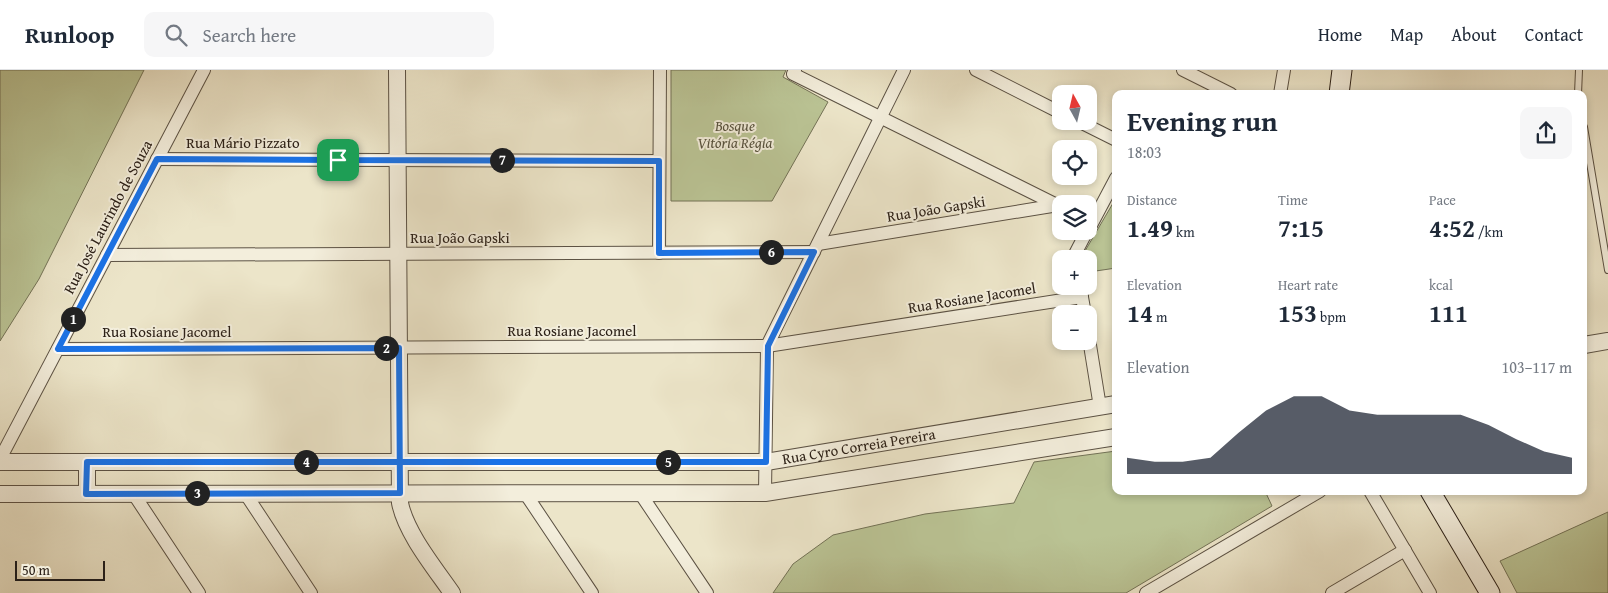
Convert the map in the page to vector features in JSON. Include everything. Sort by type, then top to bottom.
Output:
[{"type":"main road","points":[[1340,90],[1342,70]]},
{"type":"main road","points":[[1432,495],[1490,593]]},
{"type":"street","name":"Rua José Laurindo de Souza","points":[[0,461],[204,70]]},
{"type":"street","points":[[397,70],[400,493],[405,522],[452,593]]},
{"type":"street","points":[[659,253],[660,70]]},
{"type":"street","points":[[765,493],[768,346],[904,70]]},
{"type":"street","points":[[976,70],[1052,108]]},
{"type":"street","points":[[1183,70],[1223,90]]},
{"type":"street","points":[[1281,90],[1284,70]]},
{"type":"street","points":[[794,72],[1052,202]]},
{"type":"street","points":[[1096,130],[1112,138]]},
{"type":"street","name":"Rua Mário Pizzato","points":[[157,159],[659,161]]},
{"type":"street","points":[[1097,212],[1112,185]]},
{"type":"street","name":"Rua João Gapski","points":[[107,255],[659,253],[816,248],[1052,207]]},
{"type":"street","name":"Rua Rosiane Jacomel","points":[[58,349],[768,346],[1064,295]]},
{"type":"street","points":[[1587,344],[1608,341]]},
{"type":"street","points":[[1091,350],[1100,407]]},
{"type":"street","name":"Rua Cyro Correia Pereira","points":[[0,461],[766,462],[1112,405]]},
{"type":"street","name":"Rua Cyro Correia Pereira","points":[[0,494],[765,493],[1112,438]]},
{"type":"street","points":[[86,494],[87,462]]},
{"type":"street","points":[[132,493],[199,593]]},
{"type":"street","points":[[245,493],[311,593]]},
{"type":"street","points":[[525,493],[592,593]]},
{"type":"street","points":[[640,493],[707,593]]},
{"type":"street","points":[[1146,593],[1313,495]]},
{"type":"street","points":[[1372,495],[1430,593]]},
{"type":"street","points":[[1332,593],[1405,550]]},
{"type":"lane","points":[[1578,90],[1579,70]]},
{"type":"lane","points":[[1587,145],[1608,270]]},
{"type":"green space","points":[[0,70],[144,70],[39,279],[0,341]]},
{"type":"green space","name":"Bosque Vitória Régia","points":[[671,70],[786,70],[783,77],[828,102],[772,201],[671,201]]},
{"type":"green space","points":[[1112,205],[1112,269],[1097,271],[1097,250],[1086,250],[1091,240],[1097,240],[1097,230]]},
{"type":"green space","points":[[1112,452],[1112,495],[1267,495],[1272,506],[1126,593],[773,593],[793,564],[833,535],[925,514],[1014,503],[1034,462]]},
{"type":"green space","points":[[1608,512],[1608,593],[1517,593],[1500,561]]},
{"type":"route","points":[[338,160],[157,159],[58,349],[399,348],[400,462],[400,493],[86,494],[87,462],[337,462],[400,462],[766,462],[768,346],[814,252],[659,253],[659,161],[338,160]]}]
